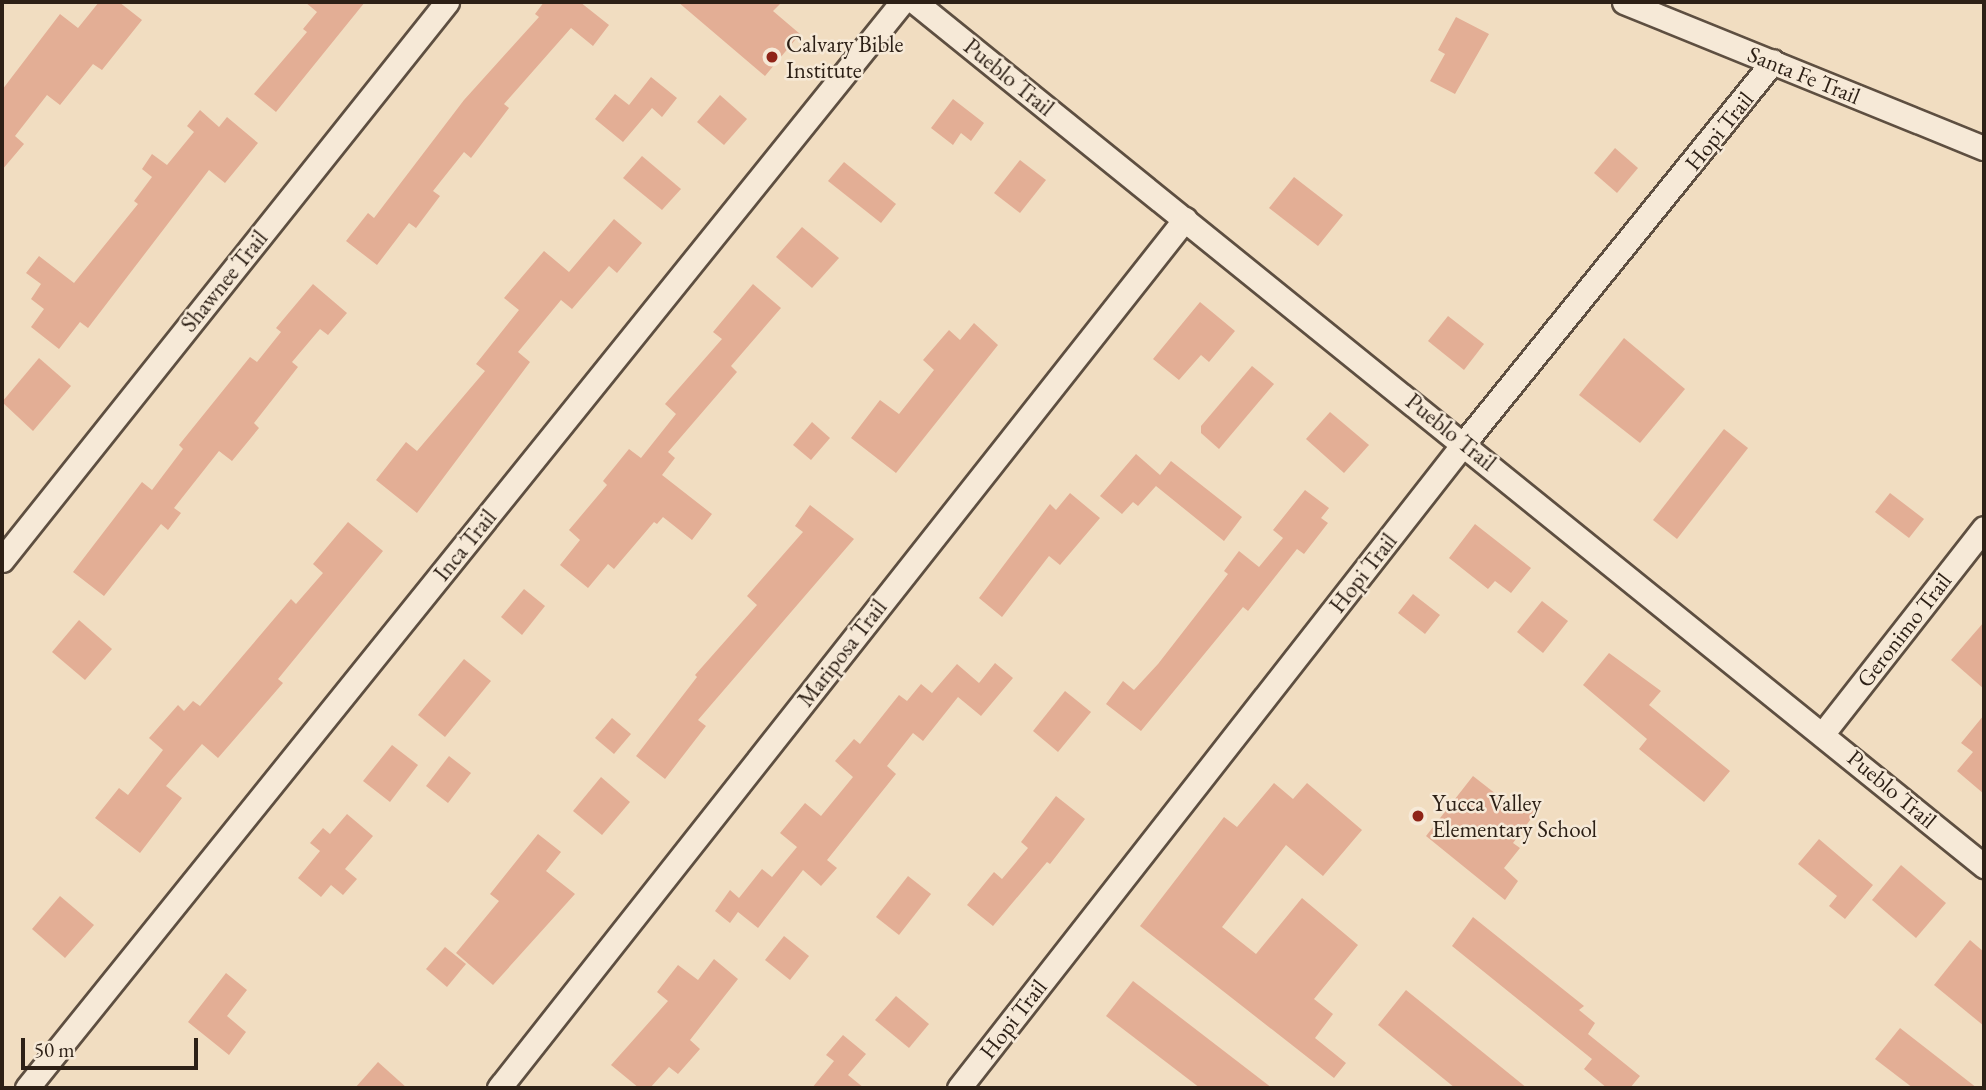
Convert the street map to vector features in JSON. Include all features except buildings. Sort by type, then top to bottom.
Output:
[{"type":"street","name":"Shawnee Trail","points":[[2,560],[447,2]]},
{"type":"street","name":"Inca Trail","points":[[27,1088],[902,2]]},
{"type":"street","name":"Pueblo Trail","points":[[915,2],[1824,732],[1984,866]]},
{"type":"street","name":"Santa Fe Trail","points":[[1624,2],[1984,148]]},
{"type":"street","name":"Hopi Trail","points":[[959,1088],[1464,443],[1773,62]]},
{"type":"street","name":"Mariposa Trail","points":[[499,1088],[1185,219]]},
{"type":"street","name":"Geronimo Trail","points":[[1824,732],[1984,528]]},
{"type":"place","name":"Calvary Bible Institute","points":[[772,57]]},
{"type":"place","name":"Yucca Valley Elementary School","points":[[1418,816]]}]
